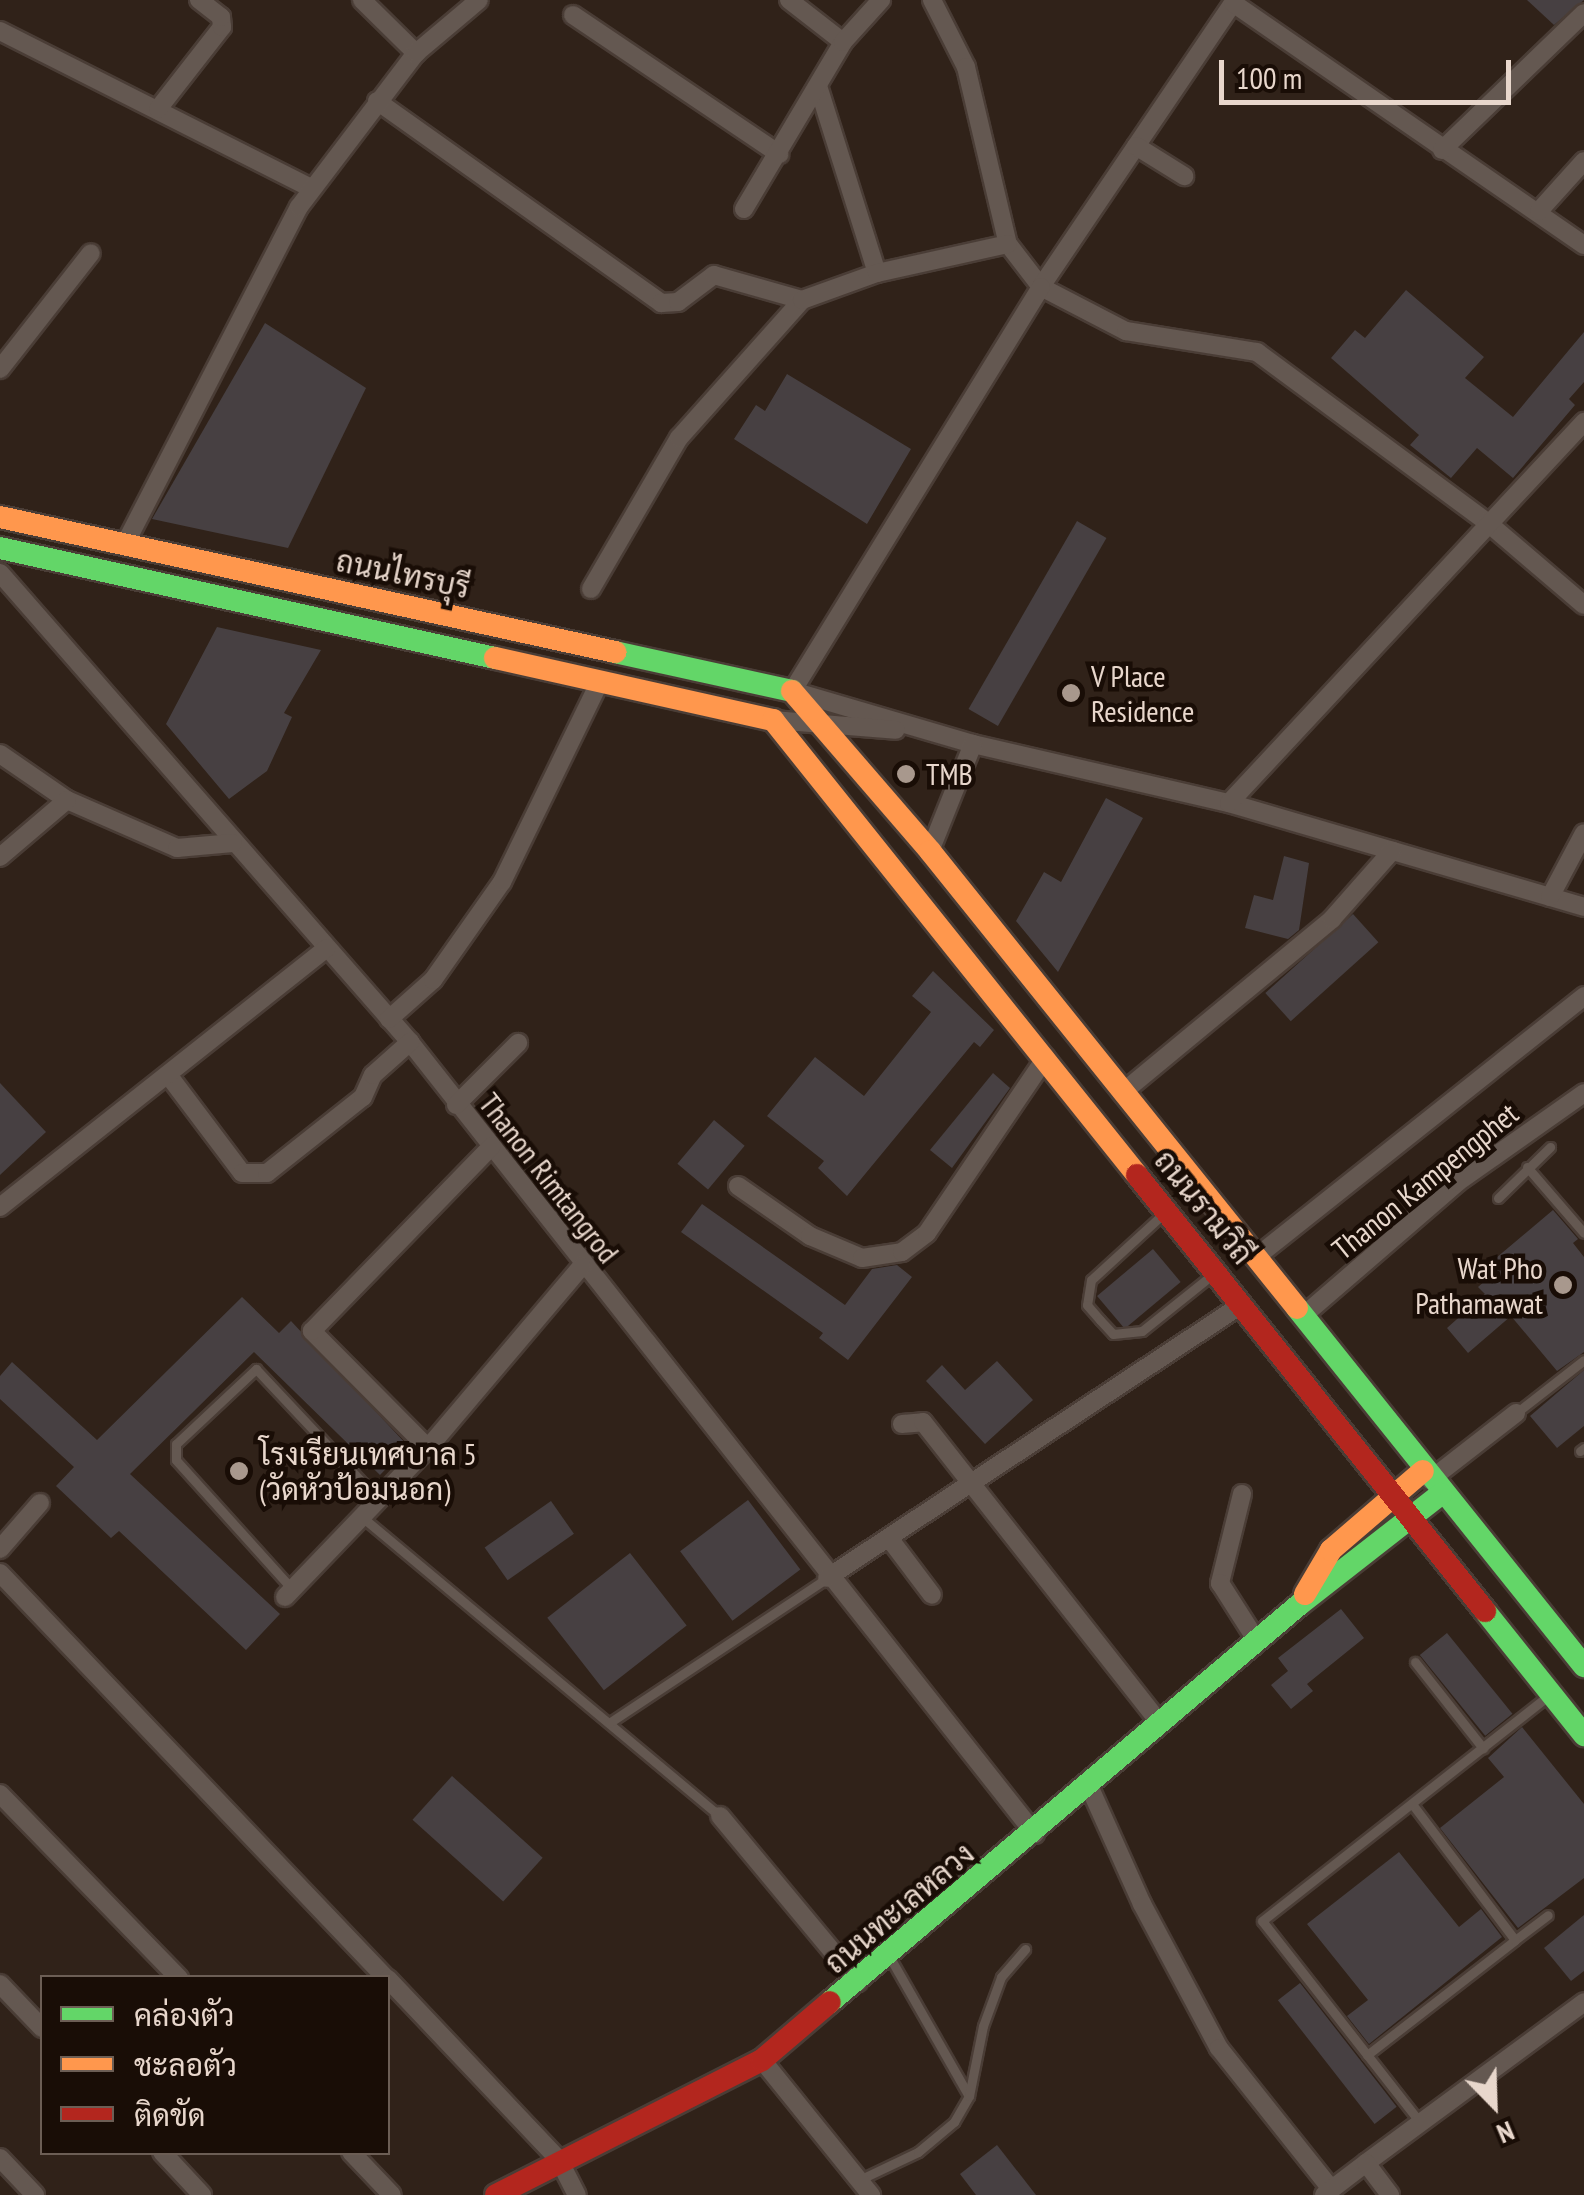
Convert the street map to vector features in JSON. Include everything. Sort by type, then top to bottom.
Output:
[{"type":"main road","name":"ถนนไทรบุรี","points":[[0,517],[792,691]]},
{"type":"main road","name":"ถนนไทรบุรี","points":[[0,548],[773,720]]},
{"type":"main road","points":[[773,720],[792,691]]},
{"type":"main road","name":"ถนนรามวิถี","points":[[792,691],[930,850],[1432,1482],[1584,1666]]},
{"type":"main road","name":"ถนนรามวิถี","points":[[773,720],[1218,1270],[1392,1496],[1584,1735]]},
{"type":"main road","name":"ถนนทะเลหลวง","points":[[1300,1604],[1331,1550],[1392,1496],[1432,1482]]},
{"type":"main road","name":"ถนนทะเลหลวง","points":[[496,2195],[762,2060],[1034,1834],[1300,1604],[1412,1519],[1432,1482]]},
{"type":"street","points":[[158,109],[222,26],[221,17],[199,0]]},
{"type":"street","points":[[362,0],[416,52]]},
{"type":"street","points":[[789,0],[843,42]]},
{"type":"street","points":[[744,209],[843,42],[881,0]]},
{"type":"street","points":[[932,0],[966,67],[1008,244],[1041,286],[1126,331],[1257,352],[1488,523],[1584,605]]},
{"type":"street","points":[[1584,245],[1234,2],[1041,286],[792,691],[974,744],[1228,803],[1584,907]]},
{"type":"street","points":[[125,544],[311,188],[416,52],[469,3]]},
{"type":"street","points":[[1442,150],[1584,13]]},
{"type":"street","points":[[574,15],[779,154]]},
{"type":"street","points":[[0,31],[311,188]]},
{"type":"street","points":[[818,86],[877,273]]},
{"type":"street","points":[[377,101],[661,304],[678,302],[714,275],[802,300]]},
{"type":"street","points":[[1136,146],[1184,176]]},
{"type":"street","points":[[1539,211],[1584,161]]},
{"type":"street","points":[[592,589],[679,438],[802,300],[877,273],[1008,244]]},
{"type":"street","points":[[0,369],[91,253]]},
{"type":"street","points":[[1228,803],[1584,422]]},
{"type":"street","name":"Thanon Rimtangrod","points":[[0,573],[410,1042],[827,1578],[1034,1834]]},
{"type":"street","points":[[388,1019],[433,980],[502,882],[600,681]]},
{"type":"street","points":[[773,720],[932,733]]},
{"type":"street","points":[[930,850],[974,744]]},
{"type":"street","points":[[0,754],[67,800],[177,848],[233,843]]},
{"type":"street","points":[[0,857],[67,800]]},
{"type":"street","points":[[1550,897],[1584,833]]},
{"type":"street","points":[[1122,1092],[1332,920],[1392,851]]},
{"type":"street","points":[[0,1207],[327,948]]},
{"type":"street","points":[[1255,1258],[1584,996]]},
{"type":"street","points":[[169,1076],[242,1173],[267,1173],[363,1097],[373,1076],[410,1042]]},
{"type":"street","points":[[456,1105],[518,1043]]},
{"type":"street","points":[[738,1186],[810,1236],[862,1258],[902,1252],[926,1233],[1046,1057]]},
{"type":"street","name":"Thanon Kampengphet","points":[[1303,1316],[1458,1182],[1584,1093]]},
{"type":"street","points":[[428,1448],[312,1331],[492,1146]]},
{"type":"street","points":[[289,1593],[428,1448],[582,1266]]},
{"type":"street","points":[[827,1578],[1242,1304]]},
{"type":"street","points":[[1432,1482],[1516,1413]]},
{"type":"street","points":[[902,1424],[922,1422],[1160,1723]]},
{"type":"street","points":[[1242,1494],[1220,1584],[1257,1641]]},
{"type":"street","points":[[0,1549],[40,1503]]},
{"type":"street","points":[[889,1538],[932,1595]]},
{"type":"street","points":[[0,1573],[384,1975]]},
{"type":"street","points":[[1089,1786],[1142,1904],[1220,2048],[1328,2192],[1584,2002]]},
{"type":"street","points":[[0,1794],[177,1975]]},
{"type":"street","points":[[720,1816],[858,1982]]},
{"type":"street","points":[[390,1981],[559,2160],[578,2195]]},
{"type":"street","points":[[0,1984],[40,2026]]},
{"type":"street","points":[[762,2060],[865,2188]]},
{"type":"street","points":[[165,2155],[202,2195]]},
{"type":"street","points":[[354,2155],[392,2195]]},
{"type":"street","points":[[0,2158],[35,2195]]},
{"type":"street","points":[[1366,2164],[1390,2195]]},
{"type":"lane","points":[[1498,1198],[1550,1146]]},
{"type":"lane","points":[[1527,1167],[1584,1232]]},
{"type":"lane","points":[[1168,1210],[1091,1280],[1087,1305],[1113,1334],[1142,1332],[1218,1270]]},
{"type":"lane","points":[[1516,1413],[1584,1360]]},
{"type":"lane","points":[[289,1593],[176,1460],[176,1444],[256,1370],[380,1500]]},
{"type":"lane","points":[[362,1517],[720,1816]]},
{"type":"lane","points":[[610,1723],[827,1578]]},
{"type":"lane","points":[[1415,1662],[1483,1748]]},
{"type":"lane","points":[[1419,2122],[1262,1921],[1550,1693]]},
{"type":"lane","points":[[1412,1804],[1515,1940]]},
{"type":"lane","points":[[1366,2055],[1548,1916]]},
{"type":"lane","points":[[865,2188],[954,2122],[969,2096],[989,2010],[1001,1977],[1025,1949]]},
{"type":"lane","points":[[889,1956],[969,2096]]},
{"type":"building","points":[[1527,0],[1584,0],[1554,25]]},
{"type":"building","points":[[1406,290],[1484,357],[1465,378],[1513,417],[1584,332],[1584,382],[1569,399],[1575,405],[1513,478],[1477,448],[1451,478],[1410,445],[1419,435],[1331,358],[1355,330],[1365,338]]},
{"type":"building","points":[[265,323],[366,388],[288,548],[152,519]]},
{"type":"building","points":[[787,374],[911,449],[867,524],[734,439],[756,405],[765,411]]},
{"type":"building","points":[[1077,521],[1106,538],[998,726],[968,709]]},
{"type":"building","points":[[217,627],[321,650],[284,713],[292,717],[267,771],[229,799],[166,724]]},
{"type":"building","points":[[1106,798],[1143,818],[1058,972],[1016,921],[1044,872],[1061,882]]},
{"type":"building","points":[[1284,856],[1309,863],[1299,930],[1288,939],[1245,928],[1254,895],[1273,900]]},
{"type":"building","points":[[1353,914],[1378,942],[1291,1021],[1265,993]]},
{"type":"building","points":[[933,971],[994,1030],[980,1047],[974,1042],[847,1196],[818,1168],[824,1161],[767,1116],[815,1057],[864,1096],[931,1012],[912,996]]},
{"type":"building","points":[[993,1073],[1010,1088],[952,1168],[930,1150]]},
{"type":"building","points":[[0,1083],[46,1132],[0,1175]]},
{"type":"building","points":[[714,1120],[745,1146],[708,1189],[677,1164]]},
{"type":"building","points":[[702,1204],[845,1305],[872,1269],[897,1265],[912,1277],[848,1360],[819,1338],[823,1333],[681,1232]]},
{"type":"building","points":[[1553,1210],[1578,1239],[1573,1243],[1584,1257],[1584,1352],[1557,1371],[1511,1316],[1468,1353],[1447,1328],[1485,1294],[1478,1287],[1502,1266],[1496,1258]]},
{"type":"building","points":[[1153,1249],[1181,1282],[1125,1329],[1097,1296]]},
{"type":"building","points":[[242,1297],[279,1333],[291,1321],[408,1446],[380,1475],[254,1352],[130,1474],[280,1614],[246,1650],[119,1531],[111,1538],[56,1486],[74,1467],[0,1399],[0,1376],[12,1362],[97,1440]]},
{"type":"building","points":[[997,1361],[1033,1400],[985,1444],[926,1381],[942,1365],[965,1390]]},
{"type":"building","points":[[1584,1370],[1584,1426],[1557,1448],[1530,1416]]},
{"type":"building","points":[[748,1500],[800,1569],[732,1621],[680,1551]]},
{"type":"building","points":[[551,1501],[574,1534],[508,1580],[485,1547]]},
{"type":"building","points":[[630,1553],[687,1625],[604,1690],[547,1618]]},
{"type":"building","points":[[1341,1609],[1364,1638],[1307,1684],[1313,1691],[1291,1709],[1271,1685],[1288,1671],[1278,1658]]},
{"type":"building","points":[[1447,1633],[1512,1714],[1485,1736],[1420,1655]]},
{"type":"building","points":[[1522,1727],[1584,1804],[1584,1878],[1518,1928],[1440,1828],[1504,1777],[1488,1758]]},
{"type":"building","points":[[452,1776],[543,1858],[503,1901],[413,1820]]},
{"type":"building","points":[[1399,1852],[1459,1927],[1481,1909],[1502,1937],[1369,2044],[1347,2016],[1368,2000],[1307,1924]]},
{"type":"building","points":[[1584,1915],[1584,1971],[1571,1981],[1544,1948]]},
{"type":"building","points":[[1300,1983],[1397,2107],[1375,2124],[1278,2000]]},
{"type":"building","points":[[997,2145],[1036,2195],[976,2195],[960,2174]]},
{"type":"traffic: fast","points":[[0,548],[495,658]]},
{"type":"traffic: fast","points":[[615,652],[792,691]]},
{"type":"traffic: fast","points":[[1297,1308],[1584,1666]]},
{"type":"traffic: fast","points":[[830,2002],[1300,1604],[1441,1494]]},
{"type":"traffic: fast","points":[[1485,1611],[1584,1735]]},
{"type":"traffic: slow","points":[[0,517],[615,652]]},
{"type":"traffic: slow","points":[[495,658],[773,720]]},
{"type":"traffic: slow","points":[[792,691],[930,851],[1297,1308]]},
{"type":"traffic: slow","points":[[773,720],[1137,1175]]},
{"type":"traffic: slow","points":[[1305,1594],[1331,1550],[1423,1471]]},
{"type":"traffic: jam","points":[[1137,1175],[1485,1611]]},
{"type":"traffic: jam","points":[[496,2195],[762,2060],[830,2002]]},
{"type":"place","name":"V Place Residence","points":[[1071,693]]},
{"type":"place","name":"TMB","points":[[906,774]]},
{"type":"place","name":"Wat Pho Pathamawat","points":[[1563,1285]]},
{"type":"place","name":"โรงเรียนเทศบาล 5 (วัดหัวป้อมนอก)","points":[[239,1471]]}]
